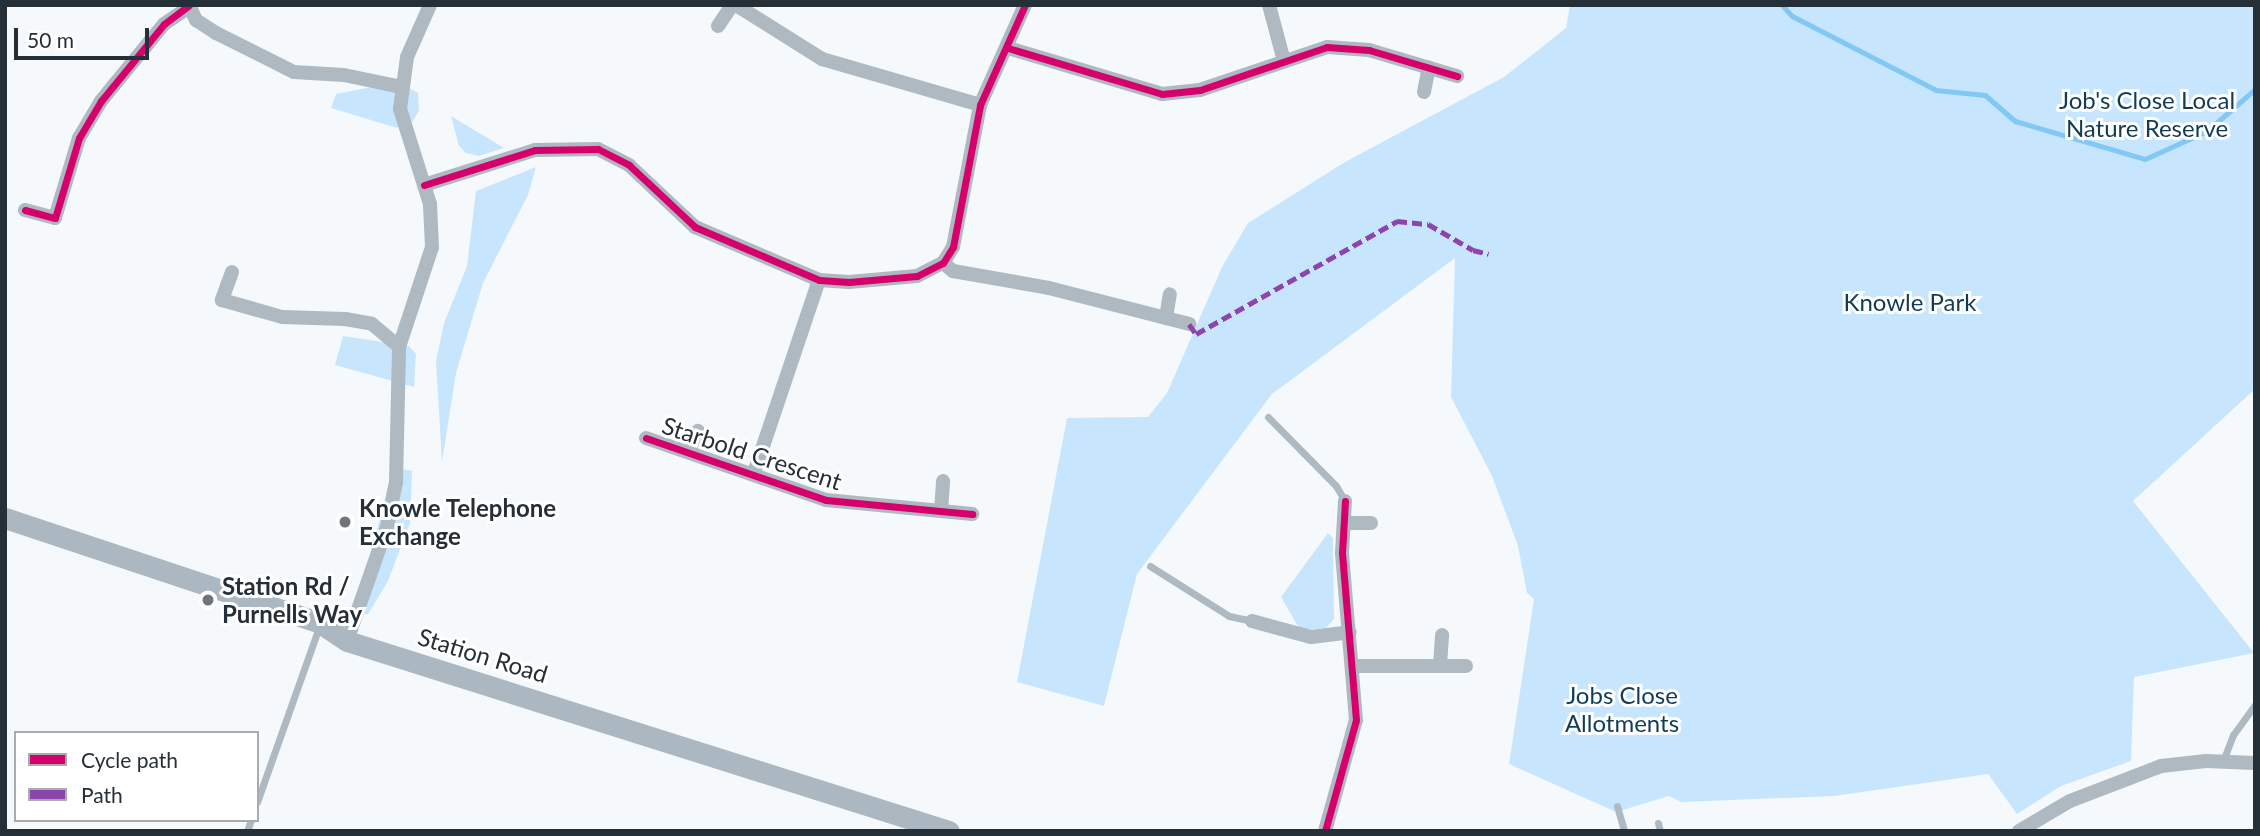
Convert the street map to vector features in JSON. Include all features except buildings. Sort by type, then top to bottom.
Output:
[{"type":"main road","name":"Station Road","points":[[5,519],[320,624],[347,640],[949,831]]},
{"type":"street","points":[[347,640],[378,561],[396,482],[399,347],[432,247],[424,185],[406,136],[401,88],[414,33],[430,5]]},
{"type":"street","points":[[718,26],[734,5],[822,59],[980,105]]},
{"type":"street","points":[[424,185],[535,150],[598,149],[629,165],[695,227],[819,280],[884,281],[917,276],[943,263],[960,229],[980,105],[1008,48],[1025,5]]},
{"type":"street","points":[[1269,5],[1284,61]]},
{"type":"street","points":[[25,210],[55,218],[79,138],[101,100],[164,24],[189,6],[195,20],[294,72],[344,75],[401,88]]},
{"type":"street","points":[[1008,48],[1162,94],[1199,90],[1327,47],[1369,50],[1457,76]]},
{"type":"street","points":[[1424,92],[1429,67]]},
{"type":"street","points":[[943,263],[953,271],[1049,288],[1189,324]]},
{"type":"street","points":[[232,272],[222,300],[282,317],[345,318],[373,324],[399,347]]},
{"type":"street","name":"Starbold Crescent","points":[[754,473],[819,280]]},
{"type":"street","points":[[1166,318],[1170,294]]},
{"type":"street","name":"Starbold Crescent","points":[[692,453],[698,431]]},
{"type":"street","name":"Starbold Crescent","points":[[646,438],[847,504],[972,514]]},
{"type":"street","points":[[941,511],[943,481]]},
{"type":"street","points":[[1325,831],[1354,736],[1354,666],[1344,523],[1345,501]]},
{"type":"street","points":[[1344,523],[1371,523]]},
{"type":"street","points":[[1252,621],[1311,637],[1350,632]]},
{"type":"street","points":[[1440,665],[1442,635]]},
{"type":"street","points":[[1354,666],[1466,666]]},
{"type":"street","points":[[2019,831],[2070,801],[2121,779],[2161,766],[2222,762],[2255,764]]},
{"type":"lane","points":[[1268,417],[1336,486],[1345,501]]},
{"type":"lane","points":[[1150,566],[1230,616],[1252,621]]},
{"type":"lane","points":[[259,796],[320,624]]},
{"type":"lane","points":[[2222,762],[2233,735],[2255,705]]},
{"type":"lane","points":[[1618,806],[1625,831]]},
{"type":"green space","name":"Knowle Park","points":[[1570,5],[2255,5],[2255,389],[2133,501],[2254,653],[2134,677],[2131,761],[2061,786],[2017,814],[1988,774],[1834,796],[1681,802],[1669,796],[1616,812],[1509,764],[1534,599],[1527,593],[1518,546],[1492,476],[1451,397],[1455,258],[1272,394],[1137,574],[1104,706],[1017,682],[1067,418],[1148,417],[1167,393],[1222,267],[1248,223],[1345,162],[1504,77],[1566,28]]},
{"type":"green space","points":[[387,84],[406,86],[418,93],[419,111],[411,124],[405,121],[397,128],[331,108],[336,94]]},
{"type":"green space","points":[[451,116],[504,148],[479,156],[466,153],[459,146]]},
{"type":"green space","points":[[536,167],[528,195],[483,283],[456,373],[442,462],[436,361],[444,323],[467,266],[476,191]]},
{"type":"green space","points":[[343,336],[409,346],[416,354],[414,387],[335,365]]},
{"type":"green space","points":[[393,467],[412,471],[410,523],[388,581],[368,614],[355,616]]},
{"type":"green space","points":[[1328,533],[1333,538],[1334,619],[1326,628],[1306,630],[1299,628],[1281,597]]},
{"type":"waterway","points":[[1782,5],[1792,16],[1936,90],[1985,95],[2015,121],[2145,159],[2207,131],[2255,89]]},
{"type":"marked path","points":[[1189,324],[1196,334],[1397,221],[1428,224],[1473,250],[1489,254]]},
{"type":"cycle path","points":[[25,210],[55,218],[79,138],[101,101],[164,24],[189,5]]},
{"type":"cycle path","points":[[424,185],[535,150],[598,149],[629,165],[695,227],[819,280],[849,282],[917,276],[943,263],[953,247],[980,105],[1025,5]]},
{"type":"cycle path","points":[[1008,48],[1162,94],[1200,90],[1327,47],[1369,50],[1457,76]]},
{"type":"cycle path","points":[[646,438],[826,500],[972,514]]},
{"type":"cycle path","points":[[1325,831],[1356,720],[1342,553],[1345,501]]},
{"type":"place","name":"Knowle Telephone Exchange","points":[[345,522]]},
{"type":"place","name":"Station Rd / Purnells Way","points":[[208,600]]},
{"type":"park label","name":"Job's Close Local Nature Reserve","points":[[2147,114]]},
{"type":"park label","name":"Jobs Close Allotments","points":[[1622,709]]}]
